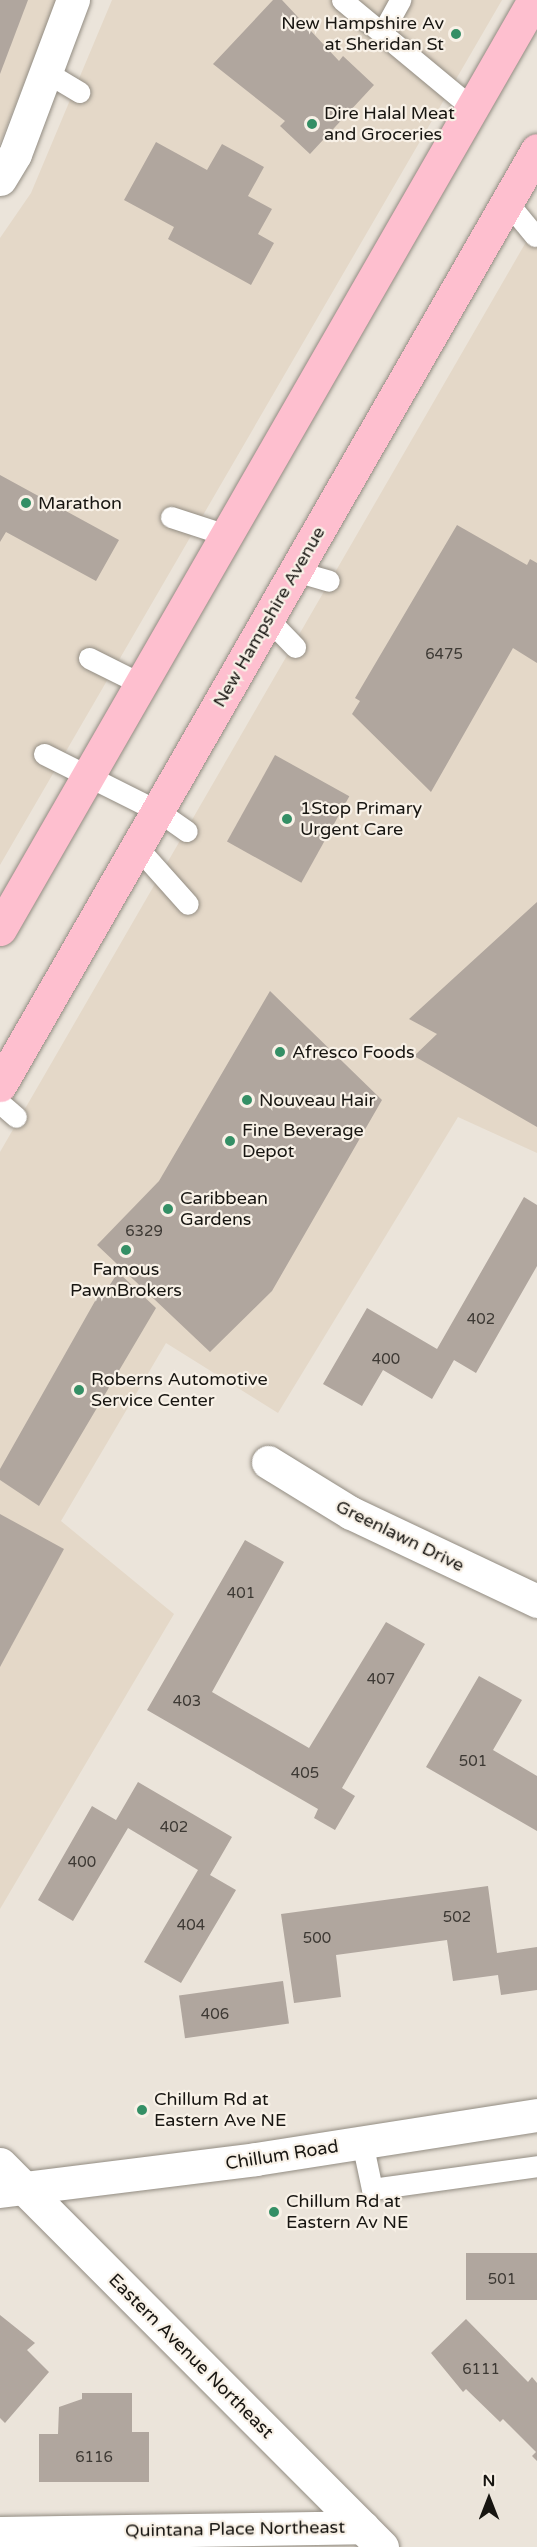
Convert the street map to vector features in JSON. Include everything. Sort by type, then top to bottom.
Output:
[{"type":"main road","points":[[2,922],[534,0]]},
{"type":"main road","name":"New Hampshire Avenue","points":[[0,1084],[537,150]]},
{"type":"street","points":[[0,179],[15,154],[73,0]]},
{"type":"street","name":"Greenlawn Drive","points":[[268,1462],[351,1513],[537,1601]]},
{"type":"street","name":"Chillum Road","points":[[13,2191],[537,2115]]},
{"type":"street","name":"Eastern Avenue Northeast","points":[[0,2164],[13,2191],[373,2537]]},
{"type":"street","name":"Quintana Place Northeast","points":[[0,2533],[373,2537]]},
{"type":"lane","points":[[342,0],[472,108]]},
{"type":"lane","points":[[382,33],[400,0]]},
{"type":"lane","points":[[46,72],[79,92]]},
{"type":"lane","points":[[507,202],[535,236]]},
{"type":"lane","points":[[171,517],[226,535]]},
{"type":"lane","points":[[295,571],[329,580]]},
{"type":"lane","points":[[268,619],[295,647]]},
{"type":"lane","points":[[89,658],[141,684]]},
{"type":"lane","points":[[44,754],[158,811],[187,831]]},
{"type":"lane","points":[[137,847],[188,904]]},
{"type":"lane","points":[[362,2142],[372,2189],[537,2166]]},
{"type":"shaded area","points":[[0,0],[57,0],[0,143]]},
{"type":"shaded area","points":[[112,0],[502,0],[0,865],[0,238],[31,193]]},
{"type":"shaded area","points":[[537,223],[537,1153],[458,1117],[278,1413],[166,1343],[61,1521],[174,1614],[0,1909],[0,1152]]},
{"type":"building","points":[[0,0],[28,0],[0,74]]},
{"type":"building","points":[[273,0],[282,0],[339,61],[343,56],[374,85],[310,154],[280,126],[285,121],[213,64]]},
{"type":"building","points":[[156,142],[207,170],[222,144],[264,167],[248,196],[272,209],[258,234],[274,243],[251,285],[168,239],[174,227],[124,200]]},
{"type":"building","name":"Marathon","points":[[0,475],[119,540],[96,581],[6,532],[0,542]]},
{"type":"building","points":[[457,525],[527,565],[530,559],[537,563],[537,663],[513,648],[431,792],[352,714],[360,701],[355,698]]},
{"type":"building","name":"1Stop Primary Urgent Care","points":[[275,755],[349,796],[301,883],[227,842]]},
{"type":"building","points":[[537,902],[537,1127],[414,1056],[437,1034],[409,1019]]},
{"type":"building","points":[[270,991],[382,1100],[272,1291],[210,1352],[97,1245],[159,1181]]},
{"type":"building","points":[[524,1197],[537,1205],[537,1266],[476,1373],[454,1360],[432,1399],[383,1370],[362,1406],[323,1384],[367,1308],[437,1349]]},
{"type":"building","name":"Roberns Automotive Service Center","points":[[118,1272],[156,1308],[39,1506],[0,1480],[0,1469],[99,1294],[103,1296]]},
{"type":"building","points":[[0,1514],[64,1549],[0,1667]]},
{"type":"building","points":[[245,1540],[284,1562],[212,1692],[309,1748],[386,1622],[425,1644],[342,1788],[355,1796],[335,1830],[314,1818],[318,1809],[147,1710]]},
{"type":"building","points":[[479,1676],[522,1700],[493,1750],[537,1776],[537,1831],[426,1767]]},
{"type":"building","points":[[138,1782],[232,1837],[210,1875],[236,1890],[181,1983],[144,1962],[198,1870],[128,1828],[73,1921],[38,1900],[92,1806],[116,1820]]},
{"type":"building","points":[[488,1886],[497,1953],[537,1947],[537,1990],[501,1995],[498,1975],[453,1981],[447,1940],[336,1955],[341,1997],[294,2003],[281,1914]]},
{"type":"building","points":[[283,1981],[289,2024],[185,2038],[179,1996]]},
{"type":"building","points":[[466,2253],[537,2253],[537,2300],[466,2300]]},
{"type":"building","points":[[0,2315],[35,2343],[27,2350],[49,2372],[5,2423],[0,2418]]},
{"type":"building","points":[[466,2319],[528,2382],[532,2377],[537,2383],[537,2461],[532,2456],[536,2452],[503,2419],[500,2422],[466,2389],[463,2392],[431,2353]]},
{"type":"building","points":[[82,2393],[132,2393],[132,2432],[149,2432],[149,2482],[39,2482],[39,2434],[58,2434],[59,2407],[82,2399]]},
{"type":"place","name":"New Hampshire Av at Sheridan St","points":[[456,34]]},
{"type":"place","name":"Dire Halal Meat and Groceries","points":[[312,124]]},
{"type":"place","name":"Marathon","points":[[26,503]]},
{"type":"place","name":"1Stop Primary Urgent Care","points":[[287,819]]},
{"type":"place","name":"Afresco Foods","points":[[280,1052]]},
{"type":"place","name":"Nouveau Hair","points":[[247,1100]]},
{"type":"place","name":"Fine Beverage Depot","points":[[230,1141]]},
{"type":"place","name":"Caribbean Gardens","points":[[168,1209]]},
{"type":"place","name":"Famous PawnBrokers","points":[[126,1250]]},
{"type":"place","name":"Roberns Automotive Service Center","points":[[79,1390]]},
{"type":"place","name":"Chillum Rd at Eastern Ave NE","points":[[142,2110]]},
{"type":"place","name":"Chillum Rd at Eastern Av NE","points":[[274,2212]]}]
